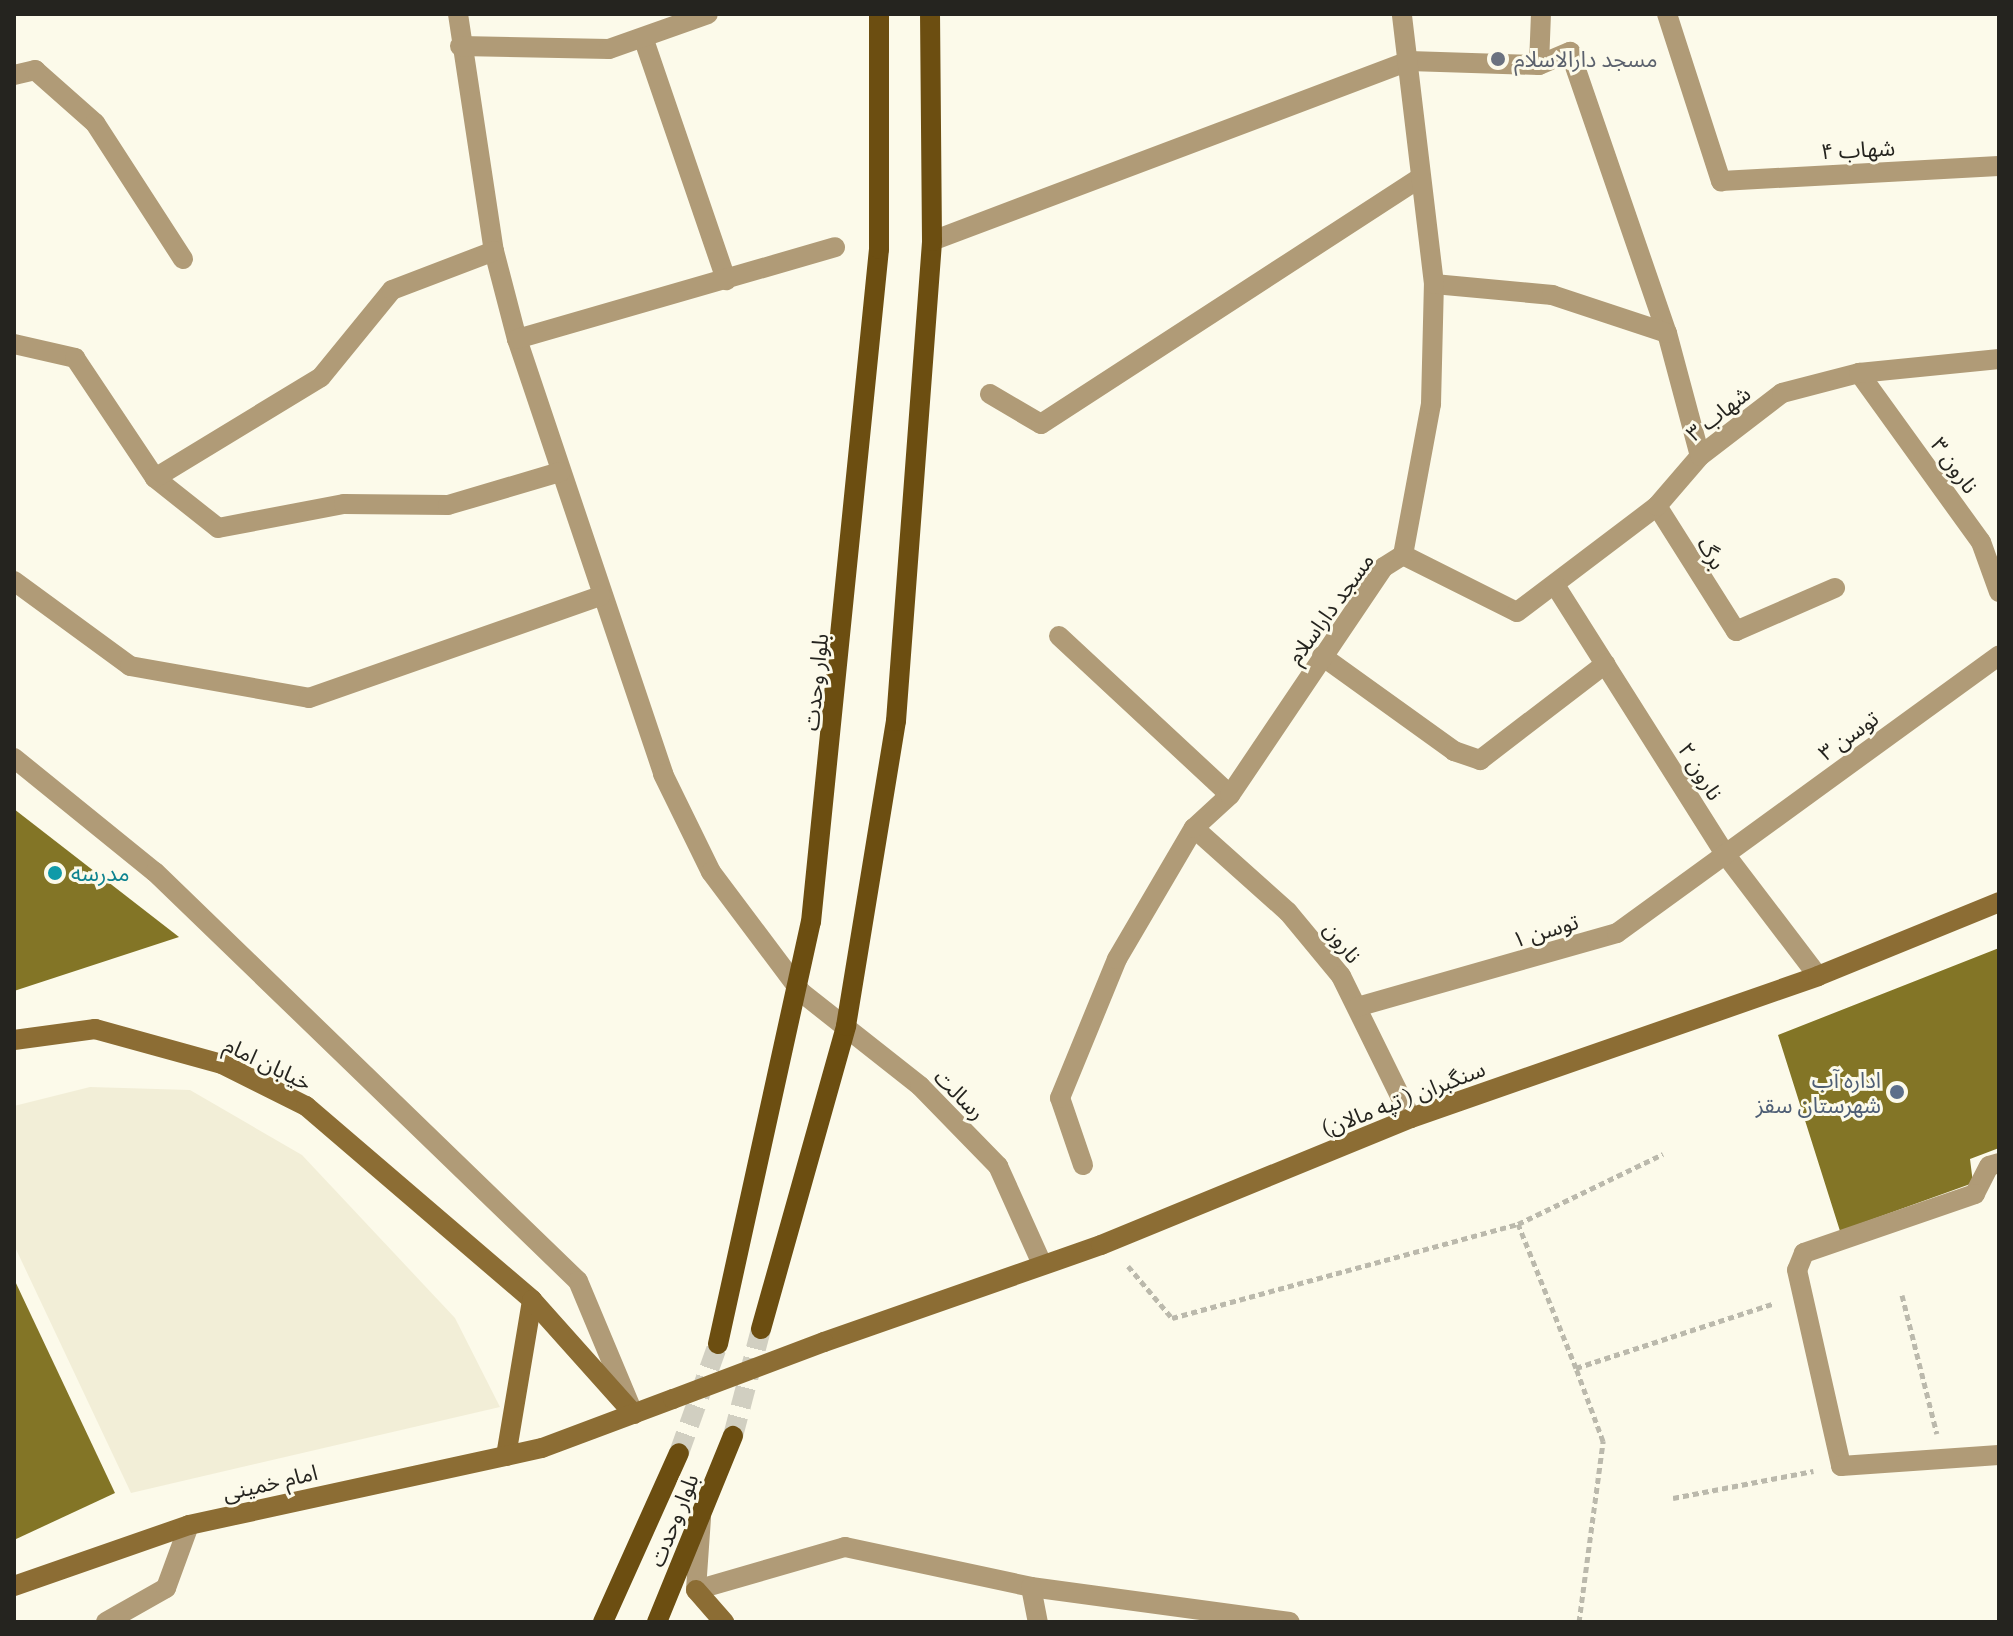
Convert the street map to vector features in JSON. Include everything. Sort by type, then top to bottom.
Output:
[{"type":"main road","name":"بلوار وحدت","points":[[718,1344],[801,992],[879,249],[879,14]]},
{"type":"main road","points":[[761,1329],[846,1026],[896,721],[932,241],[930,14]]},
{"type":"main road","name":"بلوار وحدت","points":[[657,1622],[733,1436]]},
{"type":"main road","name":"بلوار وحدت","points":[[603,1622],[679,1453]]},
{"type":"street","name":"رسالت","points":[[458,14],[460,46],[494,251],[517,339],[663,774],[711,872],[801,992],[920,1086],[998,1166],[1042,1264]]},
{"type":"street","points":[[460,46],[609,49],[644,40],[708,14]]},
{"type":"street","name":"مسجد داراسلام","points":[[1083,1165],[1060,1098],[1117,959],[1194,828],[1230,795],[1384,567],[1403,555],[1431,404],[1434,284],[1418,179],[1409,61],[1402,14]]},
{"type":"street","points":[[1539,65],[1541,14]]},
{"type":"street","name":"شهاب ۴","points":[[1667,14],[1721,181],[1999,166]]},
{"type":"street","points":[[644,40],[726,280]]},
{"type":"street","points":[[932,241],[1409,61],[1539,65],[1570,52],[1667,333],[1700,456]]},
{"type":"street","points":[[14,75],[35,70],[95,123],[183,259]]},
{"type":"street","points":[[990,394],[1041,424],[1418,179]]},
{"type":"street","points":[[517,339],[835,247]]},
{"type":"street","points":[[155,478],[321,377],[392,290],[494,251]]},
{"type":"street","points":[[1434,284],[1552,295],[1667,333]]},
{"type":"street","points":[[14,344],[75,358],[155,478],[218,528],[235,528],[344,504],[448,505],[560,472]]},
{"type":"street","name":"شهاب ۳","points":[[1403,555],[1517,612],[1657,506],[1700,456],[1782,393],[1859,373],[1999,359]]},
{"type":"street","name":"نارون ۳","points":[[1859,373],[1990,540],[1999,592]]},
{"type":"street","name":"برگ","points":[[1657,506],[1726,624],[1736,631],[1835,588]]},
{"type":"street","points":[[14,581],[130,666],[309,698],[601,596]]},
{"type":"street","name":"نارون ۲","points":[[1555,585],[1725,854],[1818,976]]},
{"type":"street","points":[[1059,636],[1230,795]]},
{"type":"street","name":"توسن ۳","points":[[1725,854],[1999,655]]},
{"type":"street","points":[[1322,656],[1454,751],[1480,760],[1605,664]]},
{"type":"street","points":[[14,758],[155,872],[578,1281],[634,1414]]},
{"type":"street","name":"نارون","points":[[1194,828],[1288,912],[1357,1007],[1411,1118]]},
{"type":"street","name":"توسن ۱","points":[[1357,1007],[1617,933],[1725,854]]},
{"type":"street","name":"سنگبران ( تپه مالان)","points":[[634,1414],[1042,1264],[1411,1118],[1818,976],[1999,902]]},
{"type":"street","name":"خیابان امام","points":[[14,1040],[95,1029],[222,1064],[292,1099],[532,1300],[634,1414]]},
{"type":"street","points":[[1999,1163],[1989,1166],[1975,1194],[1804,1253],[1797,1270],[1841,1466],[1944,1462],[1999,1455]]},
{"type":"street","points":[[506,1456],[532,1300]]},
{"type":"street","name":"امام خمینی","points":[[14,1586],[189,1525],[542,1448],[634,1414]]},
{"type":"street","points":[[702,1514],[696,1590],[724,1622]]},
{"type":"street","points":[[106,1622],[166,1588],[189,1525]]},
{"type":"street","points":[[696,1590],[845,1547],[1031,1587],[1290,1622]]},
{"type":"street","points":[[1031,1587],[1038,1622]]},
{"type":"path","points":[[1128,1266],[1172,1318],[1518,1224],[1663,1154]]},
{"type":"path","points":[[1518,1224],[1603,1441],[1579,1622]]},
{"type":"path","points":[[1576,1368],[1802,1294]]},
{"type":"path","points":[[1902,1295],[1944,1462]]},
{"type":"path","points":[[1673,1498],[1841,1466]]},
{"type":"shaded area","points":[[90,1087],[190,1090],[302,1155],[455,1318],[500,1407],[131,1493],[14,1245],[14,1106]]},
{"type":"building","name":"مدرسه","points":[[14,809],[179,937],[14,991]]},
{"type":"building","name":"اداره آب شهرستان سقز","points":[[1999,948],[1999,1148],[1970,1159],[1973,1183],[1840,1231],[1778,1035]]},
{"type":"building","points":[[14,1279],[115,1493],[14,1540]]},
{"type":"tunnel","points":[[733,1436],[761,1329]]},
{"type":"tunnel","points":[[679,1453],[718,1344]]},
{"type":"place","name":"مسجد دارالاسلام","points":[[1498,59]]},
{"type":"place","name":"مدرسه","points":[[55,873]]},
{"type":"place","name":"اداره آب شهرستان سقز","points":[[1897,1092]]}]
